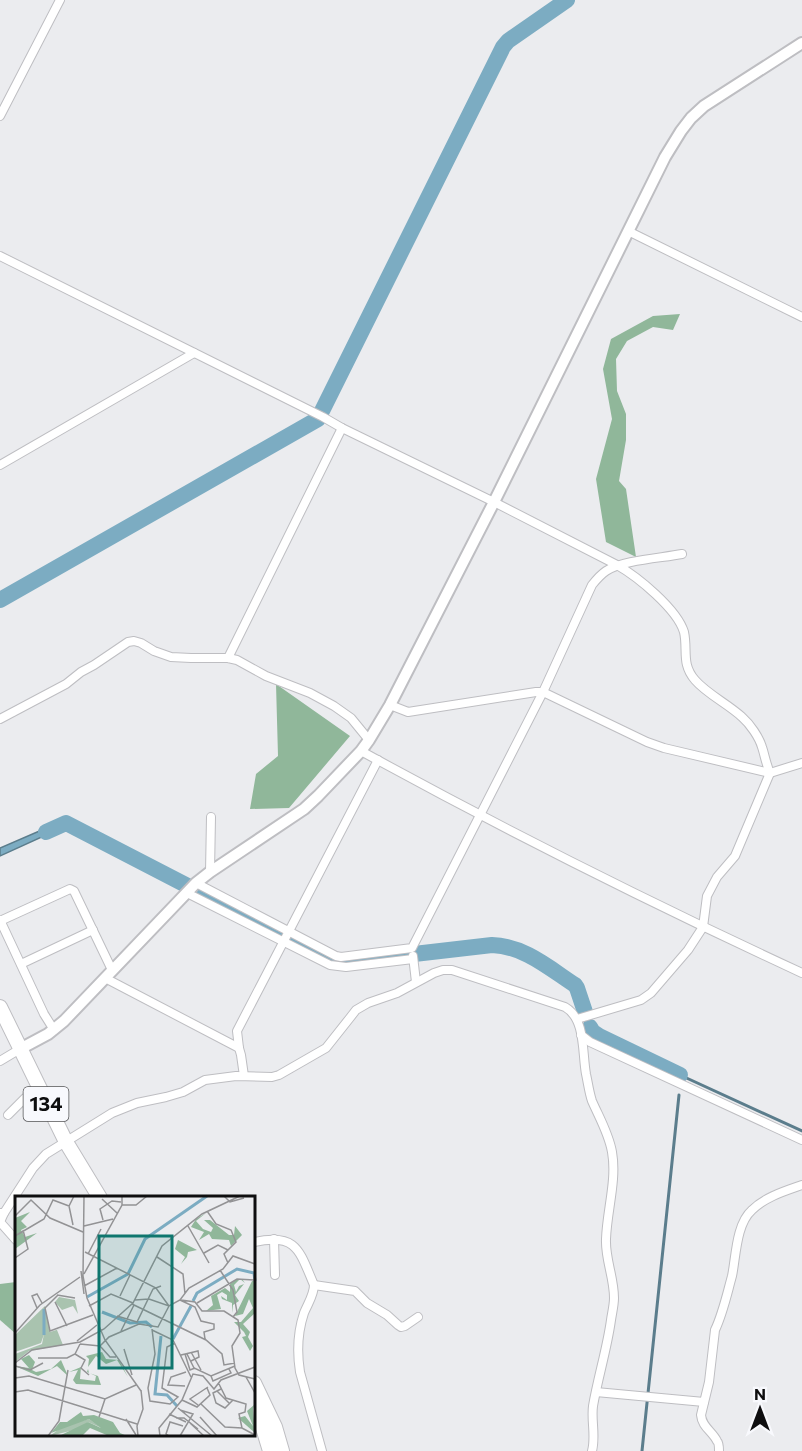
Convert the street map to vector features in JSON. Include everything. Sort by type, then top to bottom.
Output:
[{"type":"highway","name":"134","points":[[0,1007],[66,1142],[98,1196]]},
{"type":"highway","points":[[255,1385],[275,1426],[282,1451]]},
{"type":"highway","points":[[255,1408],[270,1451]]},
{"type":"street","points":[[0,116],[60,0]]},
{"type":"street","points":[[0,1061],[54,1030],[192,888],[210,872],[303,809],[361,751],[390,705],[673,143],[691,118],[704,106],[802,43]]},
{"type":"street","points":[[628,231],[802,317]]},
{"type":"street","points":[[0,256],[617,565],[650,589],[668,607],[680,623],[685,640],[687,668],[696,681],[743,717],[762,746],[770,773],[735,855],[717,878],[707,896],[703,927],[688,950],[651,993],[641,1000],[577,1019]]},
{"type":"street","points":[[0,465],[194,353]]},
{"type":"street","points":[[228,658],[342,428]]},
{"type":"street","points":[[416,982],[413,954],[480,814],[543,692],[592,585],[597,578],[617,565],[682,554]]},
{"type":"street","points":[[0,719],[66,684],[128,642],[134,641],[171,657],[237,660],[266,676],[310,693],[334,706],[351,718],[369,740]]},
{"type":"street","points":[[390,705],[408,712],[543,692],[664,748],[770,773],[802,763]]},
{"type":"street","points":[[361,751],[703,927],[802,973]]},
{"type":"street","points":[[244,1076],[237,1031],[378,760]]},
{"type":"street","points":[[210,872],[211,817]]},
{"type":"street","points":[[192,888],[286,937],[336,956],[413,954]]},
{"type":"street","points":[[192,888],[286,937]]},
{"type":"street","points":[[54,1030],[44,1014],[0,920],[70,889],[74,891],[93,930],[109,974],[239,1048]]},
{"type":"street","points":[[21,964],[93,930]]},
{"type":"street","points":[[15,1239],[0,1222],[2,1213],[33,1168],[46,1154],[112,1113],[183,1092],[205,1080],[236,1076],[272,1077],[320,1053],[356,1010],[397,993],[434,973],[452,970],[565,1007],[571,1010],[577,1019],[591,1098],[613,1154],[606,1243],[614,1299],[608,1344],[593,1407],[595,1438],[592,1451]]},
{"type":"street","points":[[581,1035],[590,1042],[802,1140]]},
{"type":"street","points":[[8,1115],[25,1098],[40,1091]]},
{"type":"street","points":[[719,1451],[717,1440],[702,1420],[715,1330],[732,1274],[736,1249],[751,1210],[772,1197],[802,1185]]},
{"type":"street","points":[[274,1239],[275,1275]]},
{"type":"street","points":[[255,1242],[274,1239],[289,1242],[297,1248],[314,1285],[314,1292],[304,1313],[299,1332],[299,1363],[322,1451]]},
{"type":"street","points":[[314,1285],[356,1291],[367,1303],[401,1327],[418,1317]]},
{"type":"street","points":[[597,1392],[704,1402]]},
{"type":"green space","points":[[680,314],[673,330],[653,327],[627,341],[616,359],[617,391],[626,414],[626,440],[619,481],[626,489],[636,557],[606,542],[596,479],[612,419],[603,369],[611,339],[653,316]]},
{"type":"green space","points":[[276,684],[350,736],[289,808],[250,809],[256,774],[278,756]]},
{"type":"green space","points":[[15,1282],[15,1333],[0,1320],[0,1284]]},
{"type":"water","points":[[65,822],[68,825],[0,856],[0,848]]},
{"type":"waterway","points":[[0,600],[318,419],[503,47],[508,41],[567,0]]},
{"type":"waterway","points":[[46,832],[66,823],[333,961],[345,962],[492,945],[515,949],[536,959],[575,985],[585,1012]]},
{"type":"waterway","points":[[590,1027],[599,1036],[680,1075]]},
{"type":"waterway","points":[[680,1077],[680,1075],[802,1131]]},
{"type":"waterway","points":[[642,1451],[679,1095]]}]
